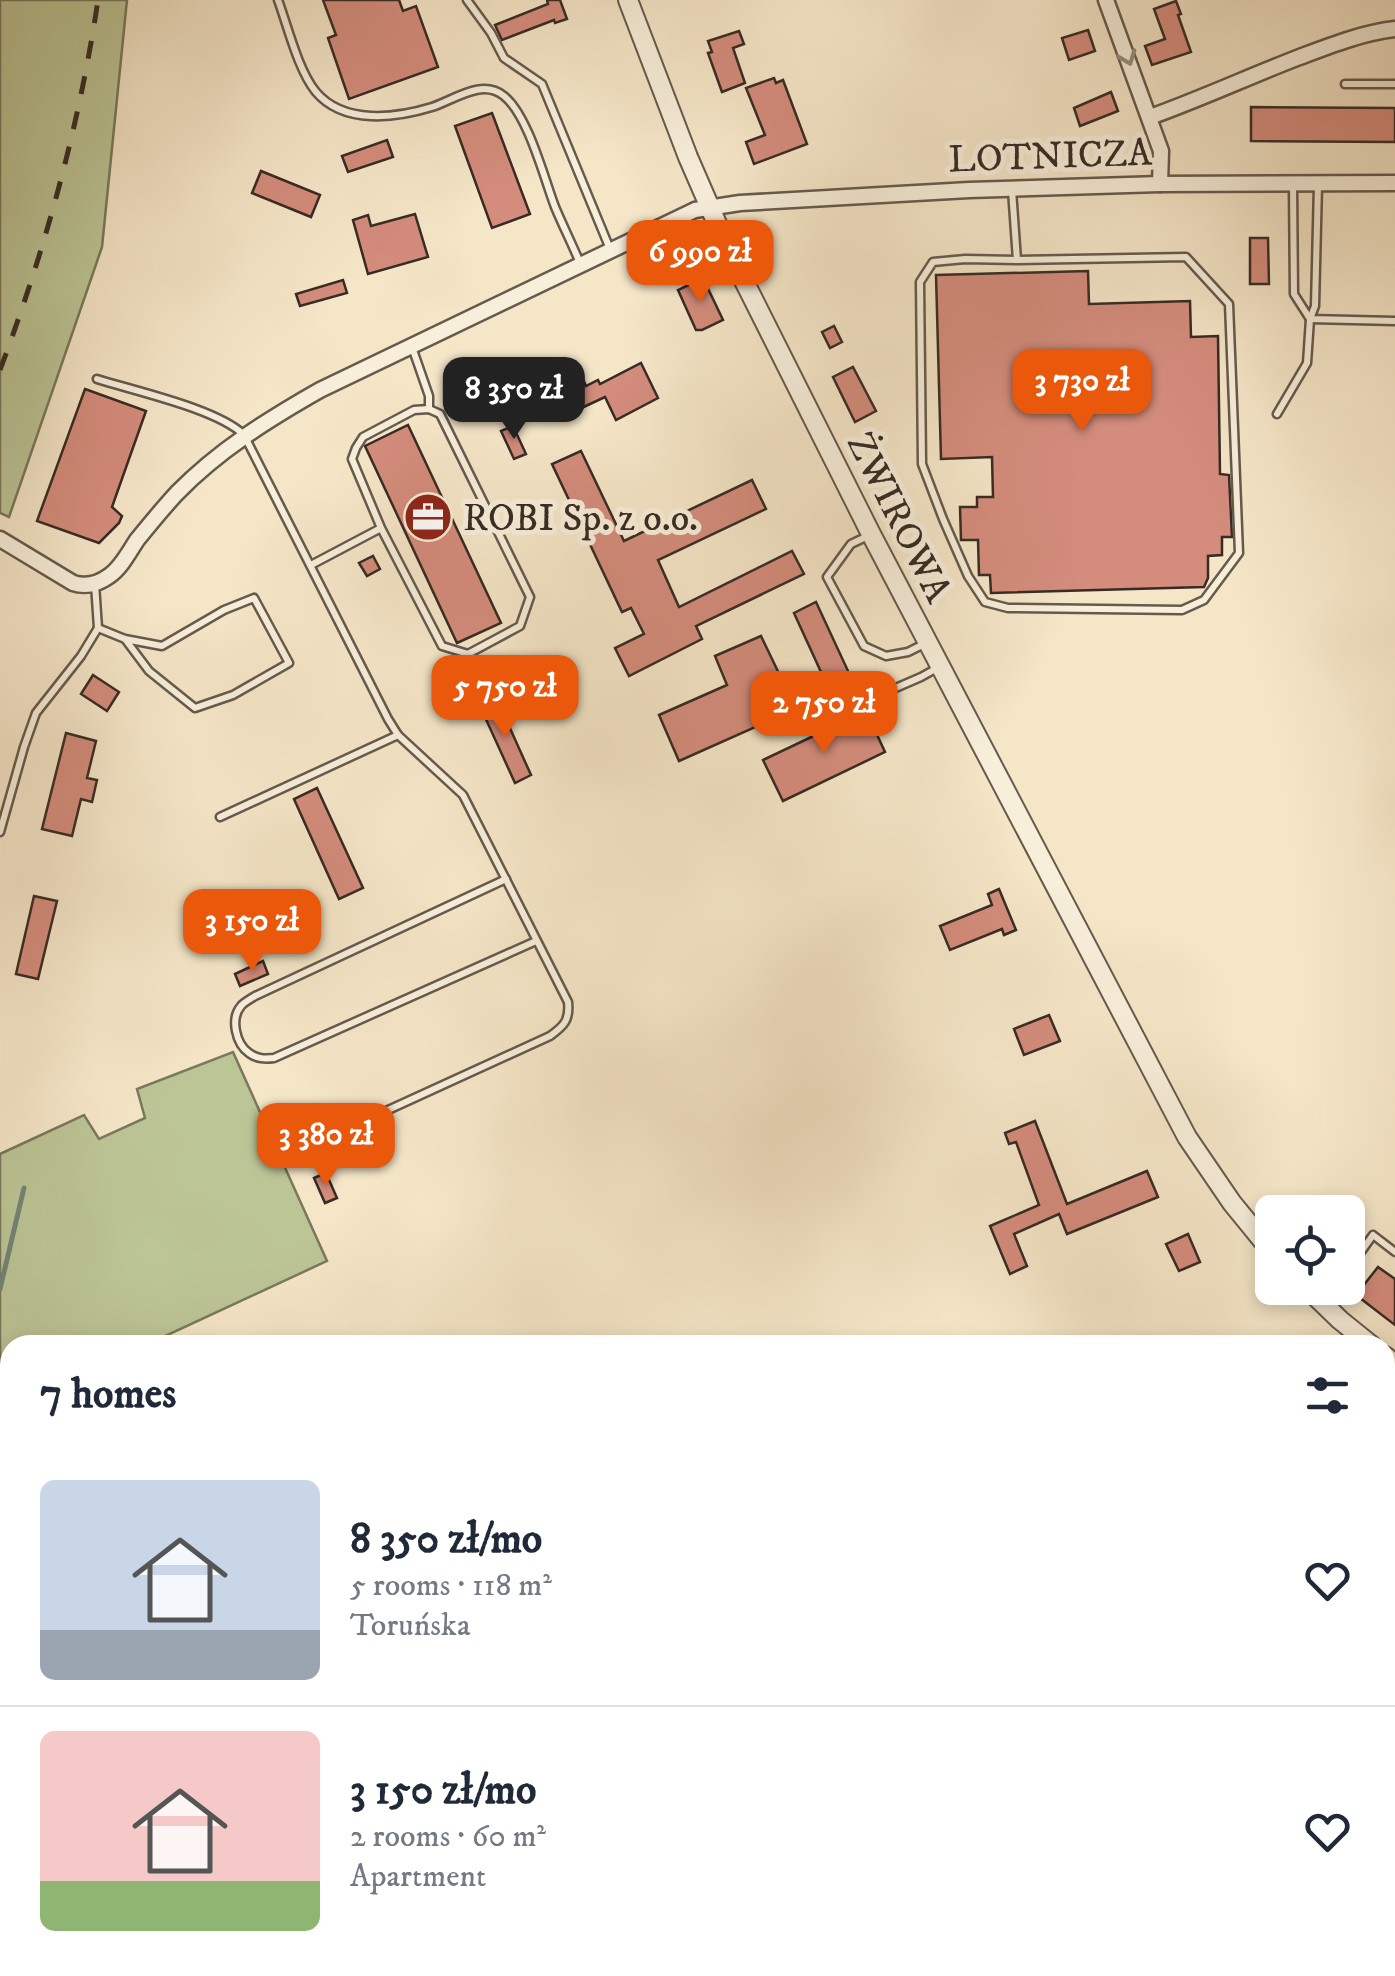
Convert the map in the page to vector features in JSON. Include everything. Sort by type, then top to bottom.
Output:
[{"type":"street","name":"ŻWIROWA","points":[[628,0],[708,207],[794,384],[1187,1138],[1255,1232]]},
{"type":"street","points":[[1106,0],[1150,116],[1160,152],[1160,184]]},
{"type":"street","points":[[1150,116],[1327,46],[1395,29]]},
{"type":"street","name":"LOTNICZA","points":[[94,583],[110,576],[179,491],[244,436],[320,390],[695,210],[1012,188],[1395,183]]},
{"type":"street","points":[[0,539],[73,582],[83,586],[94,583]]},
{"type":"street","points":[[1325,1305],[1360,1335]]},
{"type":"lane","points":[[278,0],[305,73],[316,92],[334,108],[387,116],[431,107],[479,89],[492,89],[504,96],[517,110],[528,134],[581,264]]},
{"type":"lane","points":[[466,0],[504,58],[542,84],[610,250]]},
{"type":"lane","points":[[1345,84],[1395,84]]},
{"type":"lane","points":[[1293,183],[1294,294],[1310,320]]},
{"type":"lane","points":[[1277,414],[1307,362],[1314,306],[1318,183]]},
{"type":"lane","points":[[1012,188],[1018,260]]},
{"type":"lane","points":[[1186,257],[1229,304],[1239,553],[1204,600],[1182,610],[1008,608],[985,602],[968,576],[922,464],[920,282],[933,262],[1018,260],[1186,257]]},
{"type":"lane","points":[[1310,320],[1395,322]]},
{"type":"lane","points":[[411,346],[429,396],[429,409]]},
{"type":"lane","points":[[96,378],[215,416],[244,436],[398,735],[463,795],[568,1002],[564,1026],[550,1036],[292,1154]]},
{"type":"lane","points":[[429,409],[440,414],[530,597],[520,626],[468,654],[442,646],[381,528],[352,459],[356,448],[362,437],[414,410],[429,409]]},
{"type":"lane","points":[[311,564],[381,528]]},
{"type":"lane","points":[[872,534],[851,544],[827,577],[864,646],[886,656],[928,643]]},
{"type":"lane","points":[[0,832],[36,713],[98,628],[94,583]]},
{"type":"lane","points":[[98,628],[125,639],[162,646],[224,610],[254,598],[289,663],[233,695],[195,708],[150,672],[125,639]]},
{"type":"lane","points":[[801,729],[940,666]]},
{"type":"lane","points":[[220,816],[398,735]]},
{"type":"lane","points":[[506,879],[255,996],[242,1005],[235,1017],[244,1048],[260,1059],[274,1058],[536,941]]},
{"type":"lane","points":[[1365,1245],[1372,1235],[1395,1252]]},
{"type":"green space","points":[[0,0],[127,0],[102,247],[9,517],[0,513]]},
{"type":"green space","points":[[233,1052],[327,1261],[168,1335],[0,1335],[0,1154],[84,1115],[99,1139],[145,1118],[137,1089]]},
{"type":"building","points":[[323,0],[399,0],[403,11],[416,6],[438,67],[349,99],[328,38],[336,35]]},
{"type":"building","points":[[547,0],[560,0],[567,19],[555,23],[554,20],[502,40],[495,25],[548,4]]},
{"type":"building","points":[[1176,1],[1191,52],[1152,65],[1145,46],[1165,39],[1154,9]]},
{"type":"building","points":[[1088,30],[1095,51],[1069,60],[1062,38]]},
{"type":"building","points":[[739,31],[744,44],[733,48],[745,83],[722,92],[708,53],[712,52],[708,41]]},
{"type":"building","points":[[774,78],[776,83],[783,80],[807,144],[754,164],[746,142],[765,135],[746,88]]},
{"type":"building","points":[[1111,92],[1118,111],[1080,126],[1074,108]]},
{"type":"building","points":[[1251,107],[1395,108],[1395,142],[1251,141]]},
{"type":"building","points":[[492,113],[530,214],[492,228],[455,126]]},
{"type":"building","points":[[387,140],[393,157],[348,172],[342,156]]},
{"type":"building","points":[[261,171],[320,195],[311,217],[252,193]]},
{"type":"building","points":[[415,214],[428,257],[368,274],[353,220],[368,215],[371,226]]},
{"type":"building","points":[[1250,238],[1268,238],[1269,284],[1250,284]]},
{"type":"building","points":[[1088,271],[1089,304],[1190,301],[1191,337],[1218,336],[1220,474],[1229,475],[1232,537],[1222,537],[1222,555],[1208,556],[1204,587],[991,593],[990,575],[979,575],[978,540],[961,540],[960,507],[977,507],[977,497],[993,497],[992,457],[941,459],[936,275]]},
{"type":"building","points":[[703,278],[723,320],[696,330],[678,290]]},
{"type":"building","points":[[343,280],[347,293],[300,306],[296,294]]},
{"type":"building","points":[[834,326],[842,342],[830,348],[822,332]]},
{"type":"building","points":[[641,363],[658,398],[616,420],[605,397],[573,412],[562,389],[583,379],[586,386],[598,380],[600,384]]},
{"type":"building","points":[[853,367],[876,411],[855,422],[833,377]]},
{"type":"building","points":[[85,389],[146,411],[112,507],[122,516],[99,543],[37,521]]},
{"type":"building","points":[[408,425],[501,623],[457,643],[365,446]]},
{"type":"building","points":[[513,426],[526,454],[514,459],[501,431]]},
{"type":"building","points":[[581,451],[624,541],[752,480],[766,509],[658,560],[679,607],[792,551],[804,574],[696,626],[702,639],[629,676],[615,648],[644,634],[631,608],[622,612],[552,464]]},
{"type":"building","points":[[373,556],[380,569],[367,576],[359,563]]},
{"type":"building","points":[[816,602],[855,686],[832,696],[794,613]]},
{"type":"building","points":[[761,636],[796,709],[679,761],[659,715],[727,685],[715,656]]},
{"type":"building","points":[[93,675],[119,692],[107,711],[81,694]]},
{"type":"building","points":[[496,697],[531,775],[515,783],[479,704]]},
{"type":"building","points":[[866,711],[885,752],[783,801],[763,760]]},
{"type":"building","points":[[66,733],[96,741],[87,778],[97,780],[92,802],[81,799],[72,836],[42,829]]},
{"type":"building","points":[[317,788],[363,888],[339,899],[294,799]]},
{"type":"building","points":[[999,889],[1016,930],[1004,935],[1002,929],[950,950],[940,926],[992,905],[988,894]]},
{"type":"building","points":[[34,896],[57,901],[38,979],[16,974]]},
{"type":"building","points":[[263,961],[268,974],[240,986],[235,974]]},
{"type":"building","points":[[1049,1015],[1060,1041],[1024,1055],[1014,1029]]},
{"type":"building","points":[[1035,1121],[1067,1204],[1147,1171],[1158,1197],[1067,1234],[1059,1214],[1014,1234],[1027,1266],[1010,1274],[990,1226],[1039,1205],[1016,1142],[1009,1144],[1005,1133]]},
{"type":"building","points":[[326,1173],[337,1198],[325,1203],[314,1178]]},
{"type":"building","points":[[1188,1234],[1200,1262],[1179,1271],[1166,1244]]},
{"type":"building","points":[[1378,1267],[1395,1279],[1395,1325],[1365,1302],[1365,1284]]},
{"type":"waterway","points":[[0,1289],[24,1188]]},
{"type":"railway","points":[[0,370],[59,188],[98,0]]},
{"type":"place","name":"ROBI Sp. z o.o.","points":[[428,517]]}]
